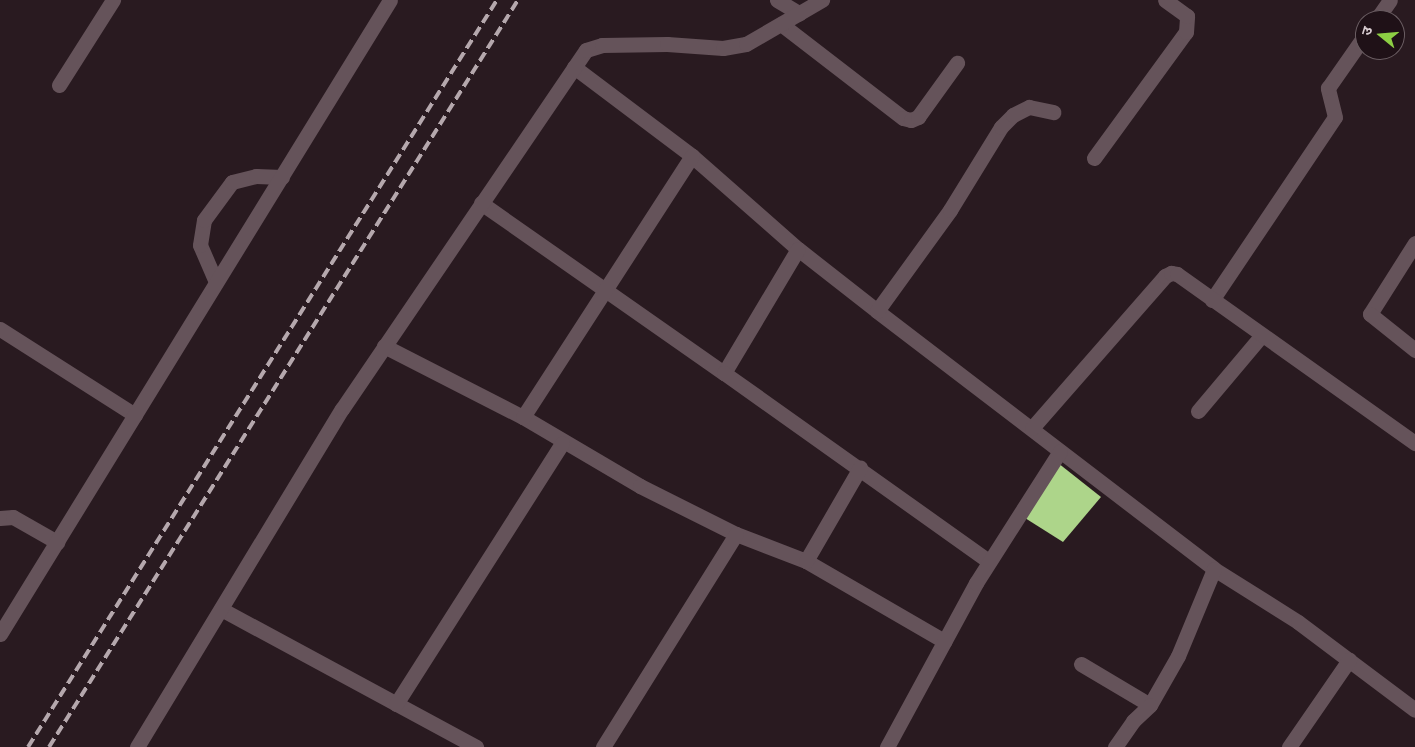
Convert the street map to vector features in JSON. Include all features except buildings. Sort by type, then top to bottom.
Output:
[{"type":"street","points":[[59,85],[113,0]]},
{"type":"street","points":[[0,634],[390,0]]},
{"type":"street","points":[[777,0],[799,13]]},
{"type":"street","points":[[136,747],[384,346],[586,50],[602,46],[667,44],[723,48],[746,44],[822,0]]},
{"type":"street","points":[[1094,158],[1186,32],[1187,16],[1165,0]]},
{"type":"street","points":[[781,24],[903,118],[911,120],[918,117],[957,62]]},
{"type":"street","points":[[1212,300],[1312,155],[1335,117],[1328,88],[1355,49]]},
{"type":"street","points":[[574,67],[692,156],[798,249],[877,311],[1214,569],[1298,622],[1415,710]]},
{"type":"street","points":[[877,311],[950,210],[1000,127],[1013,115],[1029,107],[1052,112]]},
{"type":"street","points":[[523,417],[692,156]]},
{"type":"street","points":[[216,282],[200,245],[204,220],[232,182],[256,176],[282,177]]},
{"type":"street","points":[[481,203],[607,288],[989,561]]},
{"type":"street","points":[[1415,243],[1370,314],[1415,350]]},
{"type":"street","points":[[724,373],[798,249]]},
{"type":"street","points":[[1032,428],[1165,276],[1177,274],[1415,443]]},
{"type":"street","points":[[0,329],[135,415]]},
{"type":"street","points":[[1198,411],[1262,335]]},
{"type":"street","points":[[384,346],[523,417],[562,443],[736,534],[806,561],[944,641]]},
{"type":"street","points":[[396,704],[562,443]]},
{"type":"street","points":[[887,747],[989,561],[1060,451]]},
{"type":"street","points":[[806,561],[860,468]]},
{"type":"street","points":[[0,518],[13,516],[57,542]]},
{"type":"street","points":[[603,747],[736,534]]},
{"type":"street","points":[[1115,747],[1133,721],[1150,705],[1178,656],[1214,569]]},
{"type":"street","points":[[221,609],[476,747]]},
{"type":"street","points":[[1289,747],[1348,660]]},
{"type":"street","points":[[1081,664],[1150,705]]},
{"type":"railway","points":[[28,747],[497,0]]},
{"type":"railway","points":[[49,747],[518,0]]}]
